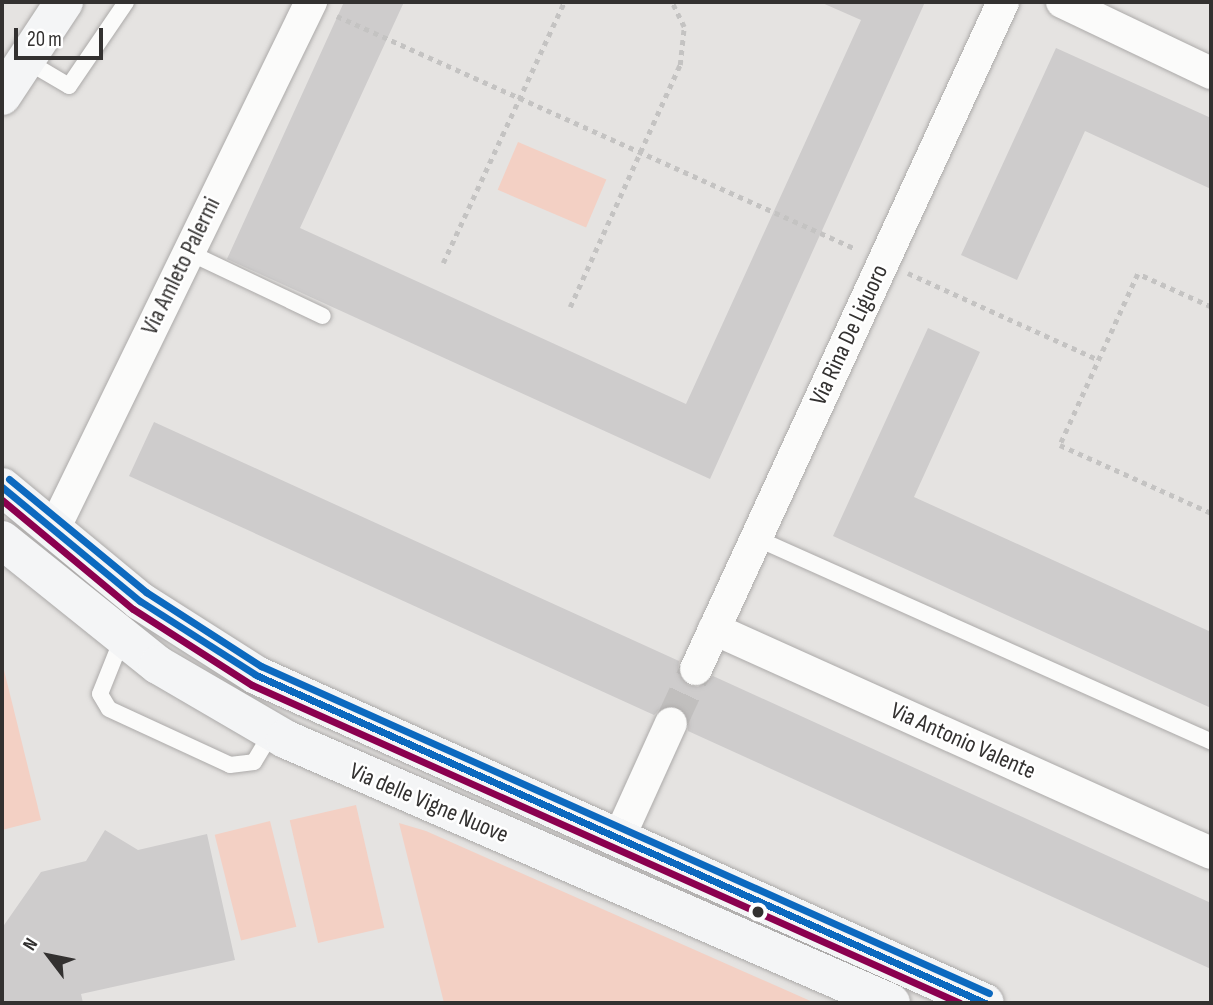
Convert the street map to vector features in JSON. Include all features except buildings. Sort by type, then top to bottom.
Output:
[{"type":"main road","points":[[2,96],[64,2]]},
{"type":"main road","name":"Via delle Vigne Nuove","points":[[2,487],[159,615],[231,661],[618,840],[985,1003]]},
{"type":"main road","name":"Via delle Vigne Nuove","points":[[2,540],[122,639],[196,690],[272,732],[891,1003]]},
{"type":"street","name":"Via Rina De Liguoro","points":[[696,668],[1003,2]]},
{"type":"street","points":[[1062,2],[1211,74]]},
{"type":"street","name":"Via Amleto Palermi","points":[[53,531],[311,3]]},
{"type":"street","name":"Via Antonio Valente","points":[[714,629],[1211,853]]},
{"type":"street","points":[[618,840],[671,723]]},
{"type":"lane","points":[[26,60],[69,86],[126,2]]},
{"type":"lane","points":[[188,252],[323,316]]},
{"type":"lane","points":[[756,538],[1211,742]]},
{"type":"lane","points":[[122,639],[100,694],[108,709],[230,765],[254,762],[272,732]]},
{"type":"path","points":[[443,263],[517,97],[564,2]]},
{"type":"path","points":[[570,307],[641,153],[685,49],[684,27],[672,2]]},
{"type":"path","points":[[311,3],[1099,360]]},
{"type":"path","points":[[1211,307],[1138,274],[1060,445],[1211,513]]},
{"type":"shaded area","points":[[518,142],[606,180],[586,227],[498,190]]},
{"type":"shaded area","points":[[2,662],[41,820],[2,830]]},
{"type":"shaded area","points":[[356,805],[384,928],[318,943],[290,820]]},
{"type":"shaded area","points":[[270,821],[296,927],[241,941],[215,835]]},
{"type":"shaded area","points":[[399,823],[426,831],[815,1003],[444,1003]]},
{"type":"tunnel","points":[[671,723],[696,669]]},
{"type":"transit line","points":[[9,479],[146,592],[261,666],[989,993]]},
{"type":"transit line","points":[[2,487],[140,601],[256,675],[985,1003]]},
{"type":"transit line","points":[[2,500],[133,609],[252,685],[960,1003]]}]
